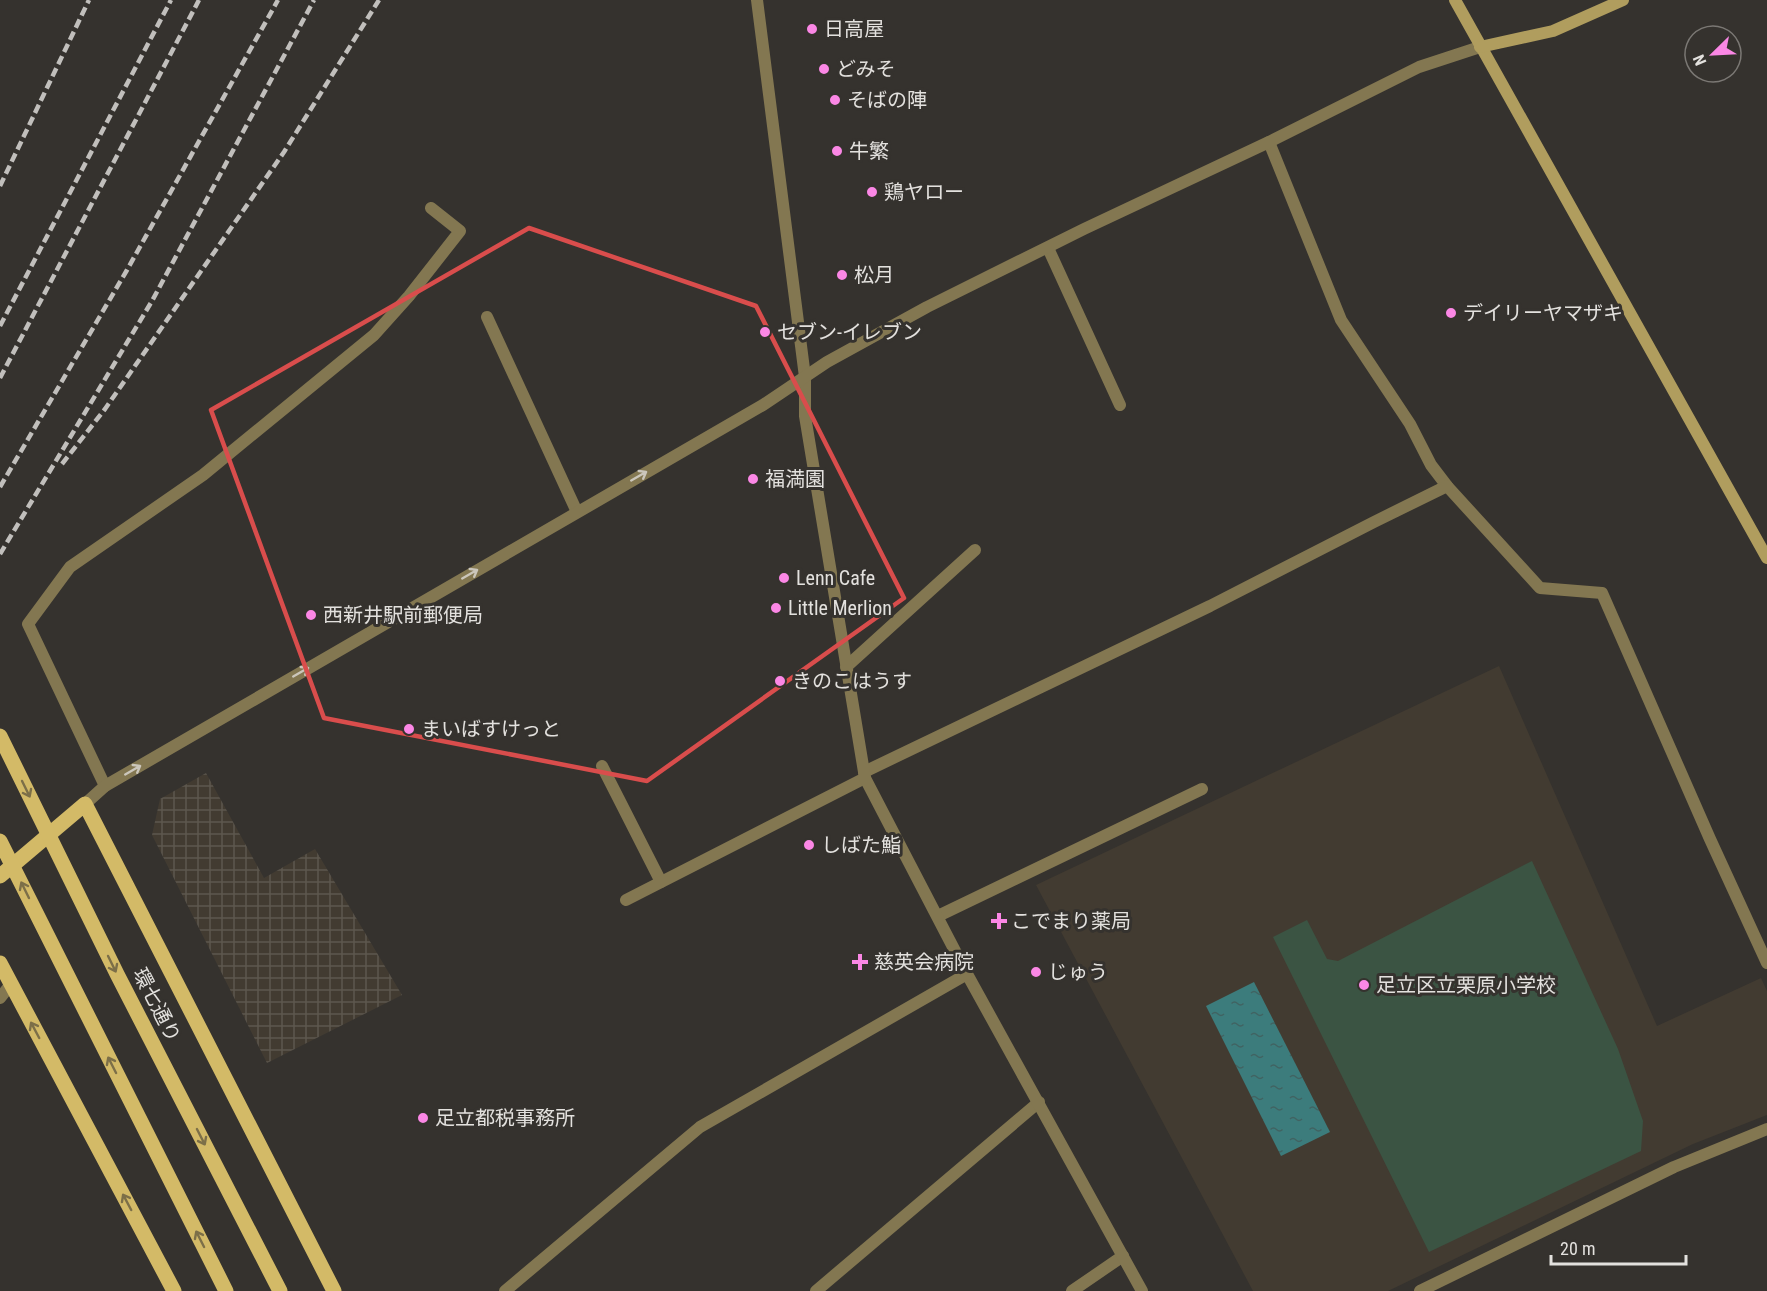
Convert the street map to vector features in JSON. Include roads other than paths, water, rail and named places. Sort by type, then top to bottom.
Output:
[{"type":"main road","name":"環七通り","points":[[0,736],[117,974],[280,1291]]},
{"type":"main road","points":[[0,876],[85,804],[334,1291]]},
{"type":"main road","points":[[0,841],[226,1291]]},
{"type":"main road","points":[[0,963],[174,1291]]},
{"type":"street","points":[[757,0],[805,377],[806,416],[865,775],[968,974],[1142,1291]]},
{"type":"street","points":[[1455,0],[1767,558]]},
{"type":"street","points":[[85,804],[105,786],[763,405],[827,362],[927,307],[1419,67],[1480,47],[1553,31],[1623,0]]},
{"type":"street","points":[[1269,142],[1341,320],[1410,424],[1431,465],[1447,486],[1540,588],[1602,592],[1767,963]]},
{"type":"street","points":[[105,786],[28,624],[70,567],[203,475],[374,335],[409,296],[459,231],[431,208]]},
{"type":"street","points":[[1048,248],[1120,405]]},
{"type":"street","points":[[487,316],[577,512]]},
{"type":"street","points":[[626,900],[865,775],[1210,606],[1447,486]]},
{"type":"street","points":[[846,667],[975,550]]},
{"type":"street","points":[[602,766],[661,882]]},
{"type":"street","points":[[938,916],[1202,789]]},
{"type":"street","points":[[505,1291],[700,1127],[968,974]]},
{"type":"street","points":[[0,998],[11,984]]},
{"type":"street","points":[[816,1291],[1039,1102]]},
{"type":"street","points":[[1420,1291],[1674,1167],[1767,1129]]},
{"type":"street","points":[[1072,1291],[1123,1256]]},
{"type":"water","points":[[1254,982],[1330,1132],[1281,1156],[1206,1006]]},
{"type":"railway","points":[[0,186],[89,0]]},
{"type":"railway","points":[[0,326],[171,0]]},
{"type":"railway","points":[[0,378],[199,0]]},
{"type":"railway","points":[[0,487],[127,270],[278,0]]},
{"type":"railway","points":[[0,554],[152,301],[314,0]]},
{"type":"railway","points":[[62,464],[105,409],[284,152],[379,0]]},
{"type":"place","name":"日高屋","points":[[812,29]]},
{"type":"place","name":"どみそ","points":[[824,69]]},
{"type":"place","name":"そばの陣","points":[[835,100]]},
{"type":"place","name":"牛繁","points":[[837,151]]},
{"type":"place","name":"鶏ヤロー","points":[[872,192]]},
{"type":"place","name":"松月","points":[[842,275]]},
{"type":"place","name":"デイリーヤマザキ","points":[[1451,313]]},
{"type":"place","name":"セブン-イレブン","points":[[765,332]]},
{"type":"place","name":"福満園","points":[[753,479]]},
{"type":"place","name":"Lenn Cafe","points":[[784,578]]},
{"type":"place","name":"Little Merlion","points":[[776,608]]},
{"type":"place","name":"西新井駅前郵便局","points":[[311,615]]},
{"type":"place","name":"きのこはうす","points":[[780,681]]},
{"type":"place","name":"まいばすけっと","points":[[409,729]]},
{"type":"place","name":"しばた鮨","points":[[809,845]]},
{"type":"place","name":"こでまり薬局","points":[[999,921]]},
{"type":"place","name":"慈英会病院","points":[[860,962]]},
{"type":"place","name":"じゅう","points":[[1036,972]]},
{"type":"place","name":"足立区立栗原小学校","points":[[1364,985]]},
{"type":"place","name":"足立都税事務所","points":[[423,1118]]}]
